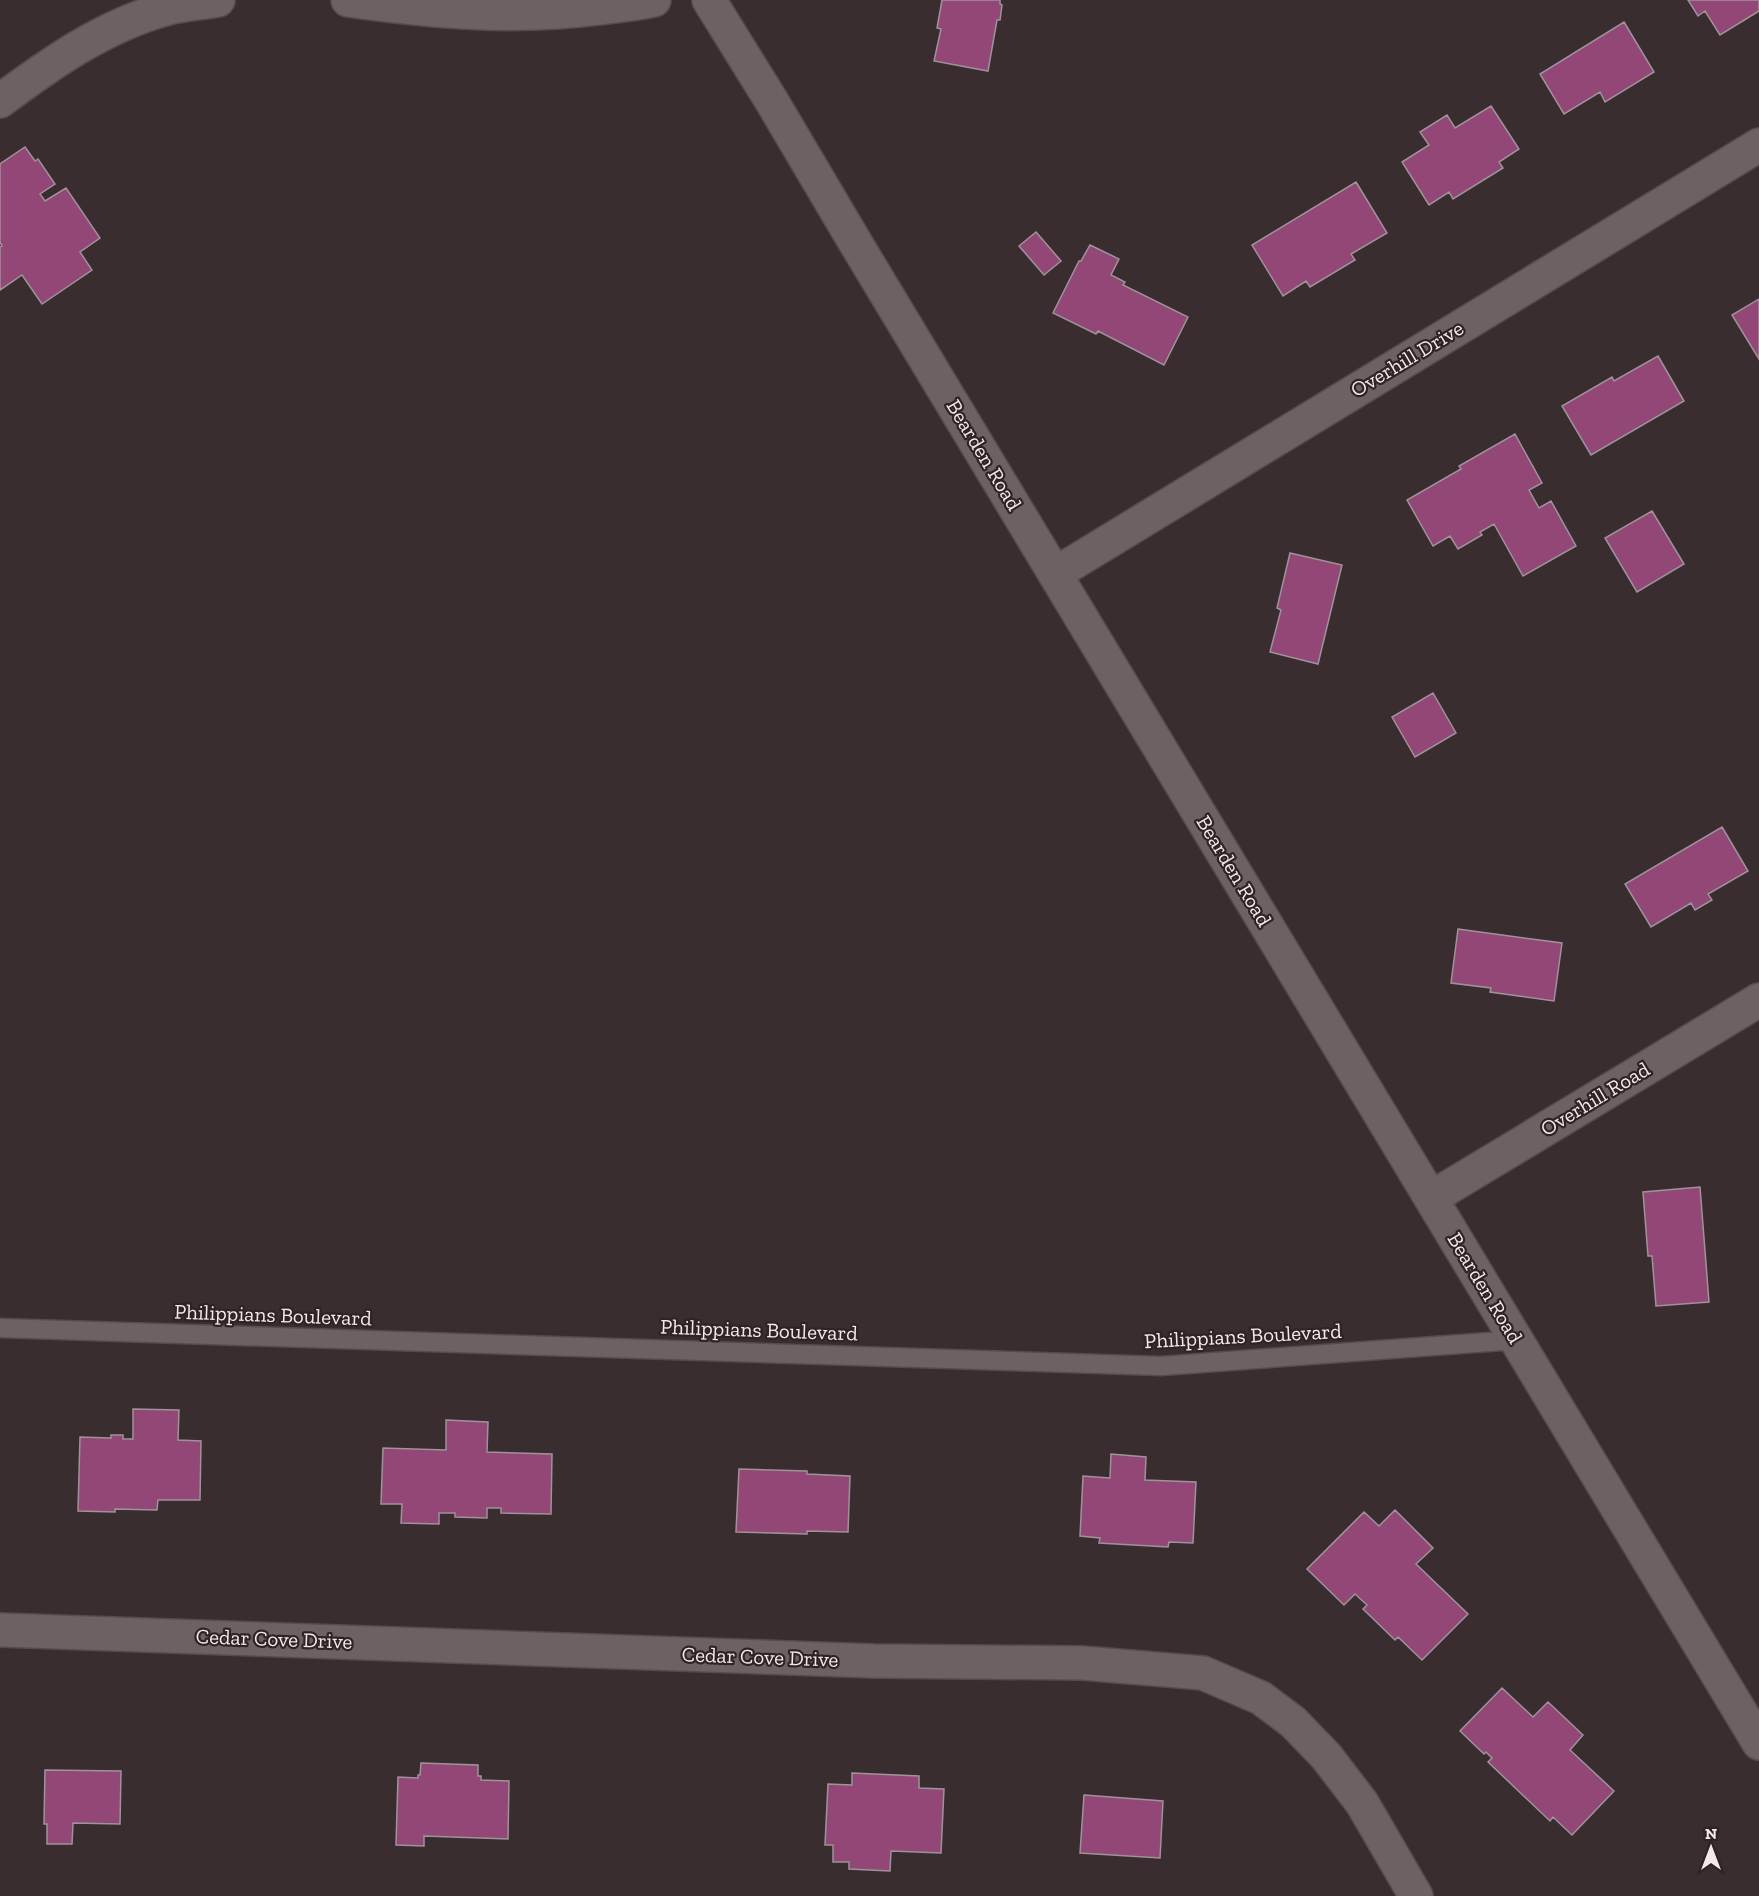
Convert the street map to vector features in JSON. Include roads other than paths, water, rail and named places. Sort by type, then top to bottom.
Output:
[{"type":"street","points":[[0,102],[45,68],[87,42],[132,20],[169,8],[218,0]]},
{"type":"street","points":[[348,0],[401,8],[493,14],[571,12],[654,0]]},
{"type":"street","name":"Bearden Road","points":[[709,0],[1759,1743]]},
{"type":"street","name":"Overhill Drive","points":[[1055,573],[1759,145]]},
{"type":"street","name":"Overhill Road","points":[[1431,1198],[1759,1000]]},
{"type":"street","name":"Cedar Cove Drive","points":[[0,1630],[874,1661],[1082,1664],[1203,1673],[1261,1698],[1293,1722],[1326,1756],[1362,1803],[1416,1896]]},
{"type":"lane","name":"Philippians Boulevard","points":[[0,1328],[1161,1366],[1516,1340]]}]
